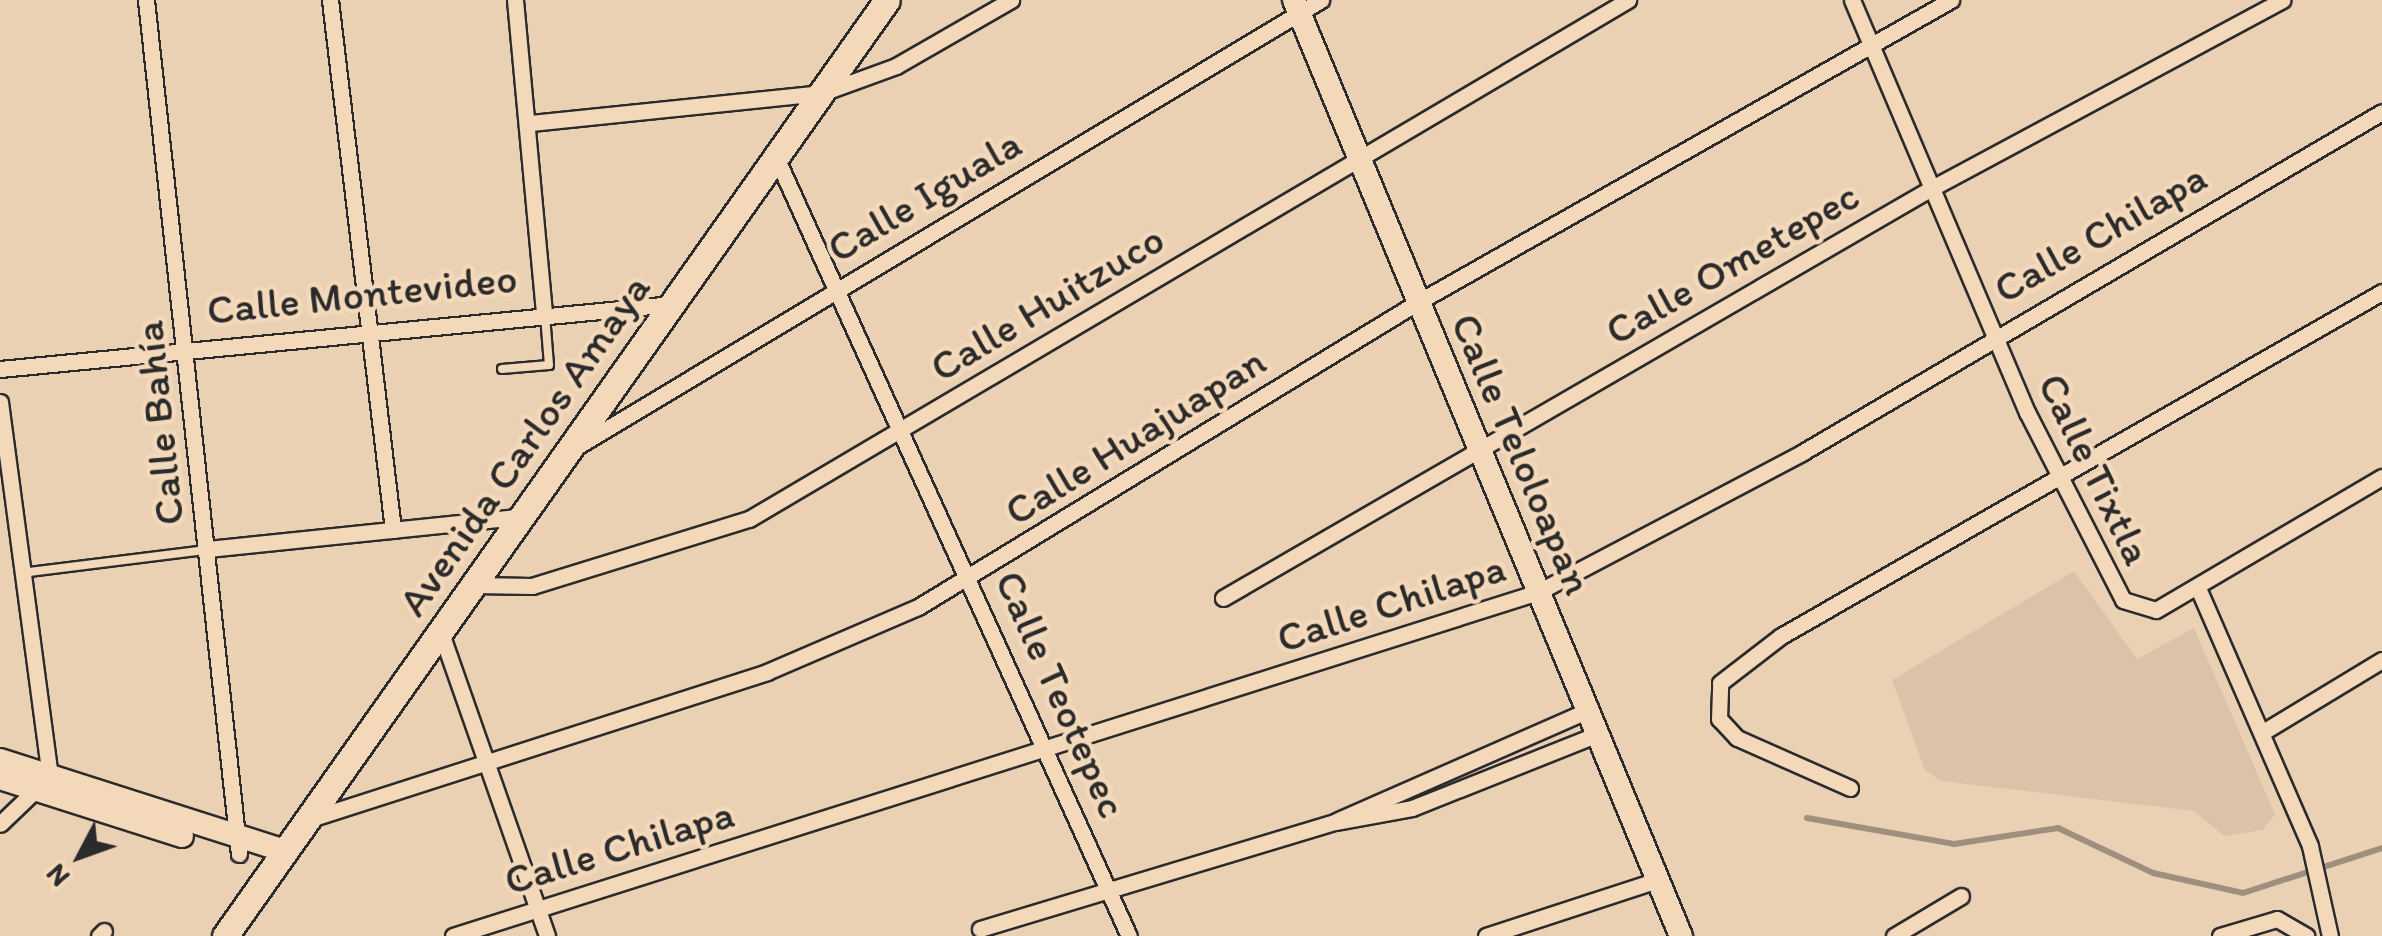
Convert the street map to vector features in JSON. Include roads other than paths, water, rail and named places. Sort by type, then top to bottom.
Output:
[{"type":"main road","name":"Avenida Carlos Amaya","points":[[225,936],[441,633],[518,517],[673,304],[774,154],[822,94],[887,0]]},
{"type":"street","name":"Calle Bahía","points":[[146,0],[239,846]]},
{"type":"street","points":[[330,0],[393,530]]},
{"type":"street","points":[[515,0],[530,123],[544,310]]},
{"type":"street","points":[[530,123],[822,94],[896,66],[1011,0]]},
{"type":"street","name":"Calle Iguala","points":[[564,454],[1297,6],[1321,0]]},
{"type":"street","name":"Calle Huitzuco","points":[[474,584],[532,586],[700,539],[906,428],[1628,0]]},
{"type":"street","name":"Calle Tixtla","points":[[1852,0],[2060,484],[2122,600],[2156,610],[2198,588],[2264,732],[2317,865],[2330,936]]},
{"type":"street","name":"Calle Huajuapan","points":[[306,820],[767,672],[972,579],[1418,302],[1868,41],[1950,0]]},
{"type":"street","name":"Calle Ometepec","points":[[1223,598],[1930,189],[2283,0]]},
{"type":"street","name":"Calle Teloloapan","points":[[1297,6],[1682,936]]},
{"type":"street","name":"Calle Chilapa","points":[[453,936],[1049,751],[1538,592],[1787,461],[1994,335],[2382,112]]},
{"type":"street","name":"Calle Teotepec","points":[[774,154],[906,428],[1129,936]]},
{"type":"street","points":[[1850,788],[1737,738],[1715,702],[1735,671],[1855,595],[2060,484],[2382,292]]},
{"type":"street","name":"Calle Montevideo","points":[[0,369],[544,310],[673,304]]},
{"type":"street","points":[[0,402],[7,516],[21,573],[44,783]]},
{"type":"street","points":[[2198,588],[2382,477]]},
{"type":"street","points":[[208,549],[518,517]]},
{"type":"street","points":[[441,633],[547,936]]},
{"type":"street","points":[[2264,732],[2382,660]]},
{"type":"street","points":[[1335,822],[1382,793],[1590,710]]},
{"type":"street","points":[[980,929],[1108,887],[1335,822],[1412,808],[1598,734]]},
{"type":"street","points":[[0,760],[44,783],[280,858]]},
{"type":"street","points":[[0,778],[44,783]]},
{"type":"street","points":[[0,824],[44,783]]},
{"type":"street","points":[[1486,936],[1658,880]]},
{"type":"street","points":[[1894,936],[1961,896]]},
{"type":"street","points":[[2220,936],[2277,919],[2308,936]]},
{"type":"lane","points":[[502,370],[549,365],[544,310]]},
{"type":"lane","points":[[21,573],[208,549]]},
{"type":"waterway","points":[[1807,818],[1954,844],[2058,828],[2153,873],[2243,893],[2382,848]]}]
